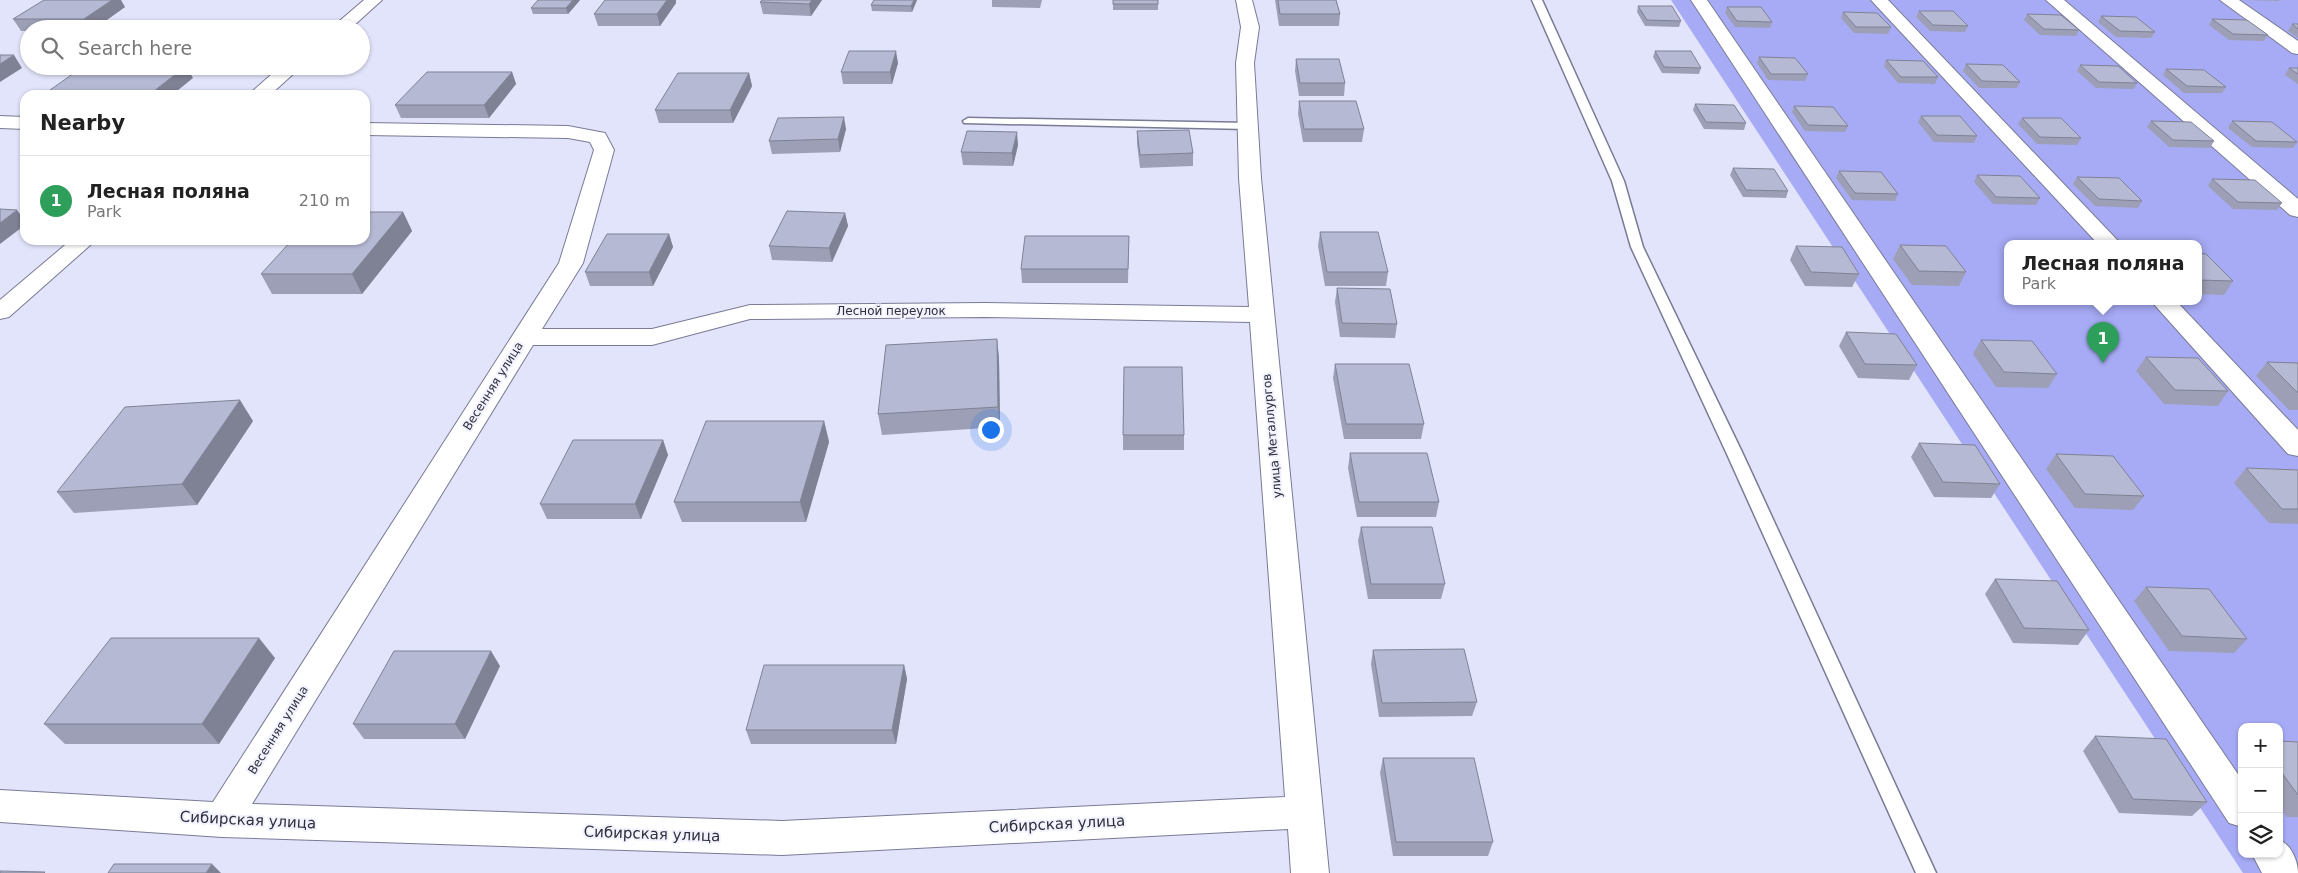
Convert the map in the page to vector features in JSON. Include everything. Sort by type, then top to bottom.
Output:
[{"type":"street","points":[[350,20],[374,0]]},
{"type":"street","name":"улица Металлургов","points":[[1244,0],[1250,27],[1246,63],[1250,178],[1310,873]]},
{"type":"street","points":[[1699,0],[2238,805]]},
{"type":"street","points":[[1879,0],[2106,240]]},
{"type":"street","points":[[2054,0],[2298,210]]},
{"type":"street","points":[[2228,0],[2298,49]]},
{"type":"street","points":[[264,90],[282,75]]},
{"type":"street","points":[[0,122],[20,123]]},
{"type":"street","name":"Весенняя улица","points":[[222,820],[570,263],[604,150],[598,137],[568,132],[370,129]]},
{"type":"street","points":[[0,312],[79,245]]},
{"type":"street","points":[[2167,305],[2298,447]]},
{"type":"street","name":"Лесной переулок","points":[[524,337],[652,337],[750,312],[985,310],[1262,315]]},
{"type":"street","name":"Сибирская улица","points":[[0,806],[222,820],[782,838],[1305,812]]},
{"type":"street","points":[[2273,858],[2283,873]]},
{"type":"lane","points":[[1537,0],[1618,181],[1637,247],[1734,452],[1926,873]]},
{"type":"lane","points":[[968,121],[1248,126]]},
{"type":"shaded area","points":[[1671,0],[2298,0],[2298,873],[2243,873]]},
{"type":"building","points":[[44,0],[112,0],[84,19],[13,19]]},
{"type":"building","points":[[538,0],[573,0],[566,8],[531,8]]},
{"type":"building","points":[[605,0],[667,0],[657,14],[594,14]]},
{"type":"building","points":[[762,0],[812,0],[809,4],[760,2]]},
{"type":"building","points":[[874,0],[914,0],[911,6],[871,5]]},
{"type":"building","points":[[1113,0],[1158,0],[1158,4],[1113,4]]},
{"type":"building","points":[[1278,0],[1336,0],[1340,14],[1280,14]]},
{"type":"building","points":[[1638,6],[1672,6],[1681,21],[1647,20]]},
{"type":"building","points":[[1727,7],[1761,7],[1772,22],[1737,21]]},
{"type":"building","points":[[1919,11],[1953,11],[1968,26],[1933,25]]},
{"type":"building","points":[[1843,12],[1877,13],[1891,27],[1856,27]]},
{"type":"building","points":[[2027,14],[2061,15],[2079,30],[2044,29]]},
{"type":"building","points":[[2101,16],[2136,17],[2155,32],[2120,31]]},
{"type":"building","points":[[2212,19],[2247,20],[2268,35],[2233,34]]},
{"type":"building","points":[[849,51],[896,51],[890,72],[841,72]]},
{"type":"building","points":[[1655,51],[1691,51],[1701,68],[1664,67]]},
{"type":"building","points":[[0,55],[14,55],[0,64]]},
{"type":"building","points":[[1759,57],[1795,58],[1808,74],[1771,74]]},
{"type":"building","points":[[1296,59],[1339,59],[1345,83],[1300,83]]},
{"type":"building","points":[[1886,60],[1923,61],[1938,77],[1901,77]]},
{"type":"building","points":[[1966,64],[2003,65],[2020,82],[1982,81]]},
{"type":"building","points":[[2080,65],[2118,66],[2137,83],[2099,82]]},
{"type":"building","points":[[2289,68],[2298,68],[2298,74]]},
{"type":"building","points":[[2166,69],[2204,70],[2226,87],[2187,86]]},
{"type":"building","points":[[427,72],[512,72],[484,105],[395,105]]},
{"type":"building","points":[[678,73],[749,73],[730,110],[655,110]]},
{"type":"building","points":[[71,75],[175,75],[155,90],[50,90]]},
{"type":"building","points":[[1299,101],[1356,101],[1364,129],[1304,129]]},
{"type":"building","points":[[1695,104],[1734,105],[1746,123],[1706,122]]},
{"type":"building","points":[[1794,106],[1833,107],[1848,126],[1808,125]]},
{"type":"building","points":[[1921,116],[1960,116],[1977,136],[1937,135]]},
{"type":"building","points":[[844,117],[838,139],[769,141],[778,118]]},
{"type":"building","points":[[2022,118],[2061,118],[2081,138],[2040,137]]},
{"type":"building","points":[[2151,121],[2191,122],[2214,141],[2173,140]]},
{"type":"building","points":[[2232,121],[2272,122],[2297,142],[2256,141]]},
{"type":"building","points":[[1189,130],[1193,153],[1140,155],[1137,131]]},
{"type":"building","points":[[967,131],[1017,132],[1012,153],[961,152]]},
{"type":"building","points":[[1733,168],[1774,169],[1788,191],[1746,190]]},
{"type":"building","points":[[1839,171],[1881,172],[1898,194],[1855,193]]},
{"type":"building","points":[[1977,175],[2020,176],[2040,198],[1996,197]]},
{"type":"building","points":[[2077,177],[2119,178],[2142,201],[2099,199]]},
{"type":"building","points":[[2212,179],[2255,180],[2282,203],[2238,202]]},
{"type":"building","points":[[0,209],[17,210],[0,223]]},
{"type":"building","points":[[787,211],[845,213],[829,248],[769,246]]},
{"type":"building","points":[[370,212],[403,212],[352,274],[261,274],[287,245],[370,245]]},
{"type":"building","points":[[1320,232],[1378,232],[1388,272],[1327,272]]},
{"type":"building","points":[[607,234],[669,234],[649,272],[585,272]]},
{"type":"building","points":[[1025,236],[1129,236],[1128,269],[1021,269]]},
{"type":"building","points":[[1900,245],[1946,246],[1966,272],[1919,271]]},
{"type":"building","points":[[1796,246],[1842,247],[1859,274],[1811,272]]},
{"type":"building","points":[[2202,254],[2206,254],[2233,281],[2202,280]]},
{"type":"building","points":[[1337,288],[1390,289],[1397,324],[1342,323]]},
{"type":"building","points":[[1846,332],[1896,334],[1917,365],[1865,364]]},
{"type":"building","points":[[997,339],[998,407],[878,414],[886,345]]},
{"type":"building","points":[[1981,340],[2032,341],[2057,374],[2004,372]]},
{"type":"building","points":[[2146,357],[2198,358],[2228,391],[2175,390]]},
{"type":"building","points":[[2267,362],[2298,363],[2298,393]]},
{"type":"building","points":[[1335,364],[1409,364],[1424,424],[1346,424]]},
{"type":"building","points":[[1124,367],[1182,367],[1184,435],[1123,435]]},
{"type":"building","points":[[240,400],[182,484],[57,492],[125,407]]},
{"type":"building","points":[[706,421],[824,421],[800,502],[674,502]]},
{"type":"building","points":[[573,440],[663,440],[635,504],[540,504]]},
{"type":"building","points":[[1919,443],[1975,445],[2000,484],[1943,482]]},
{"type":"building","points":[[1350,453],[1427,453],[1439,502],[1359,502]]},
{"type":"building","points":[[2056,454],[2113,456],[2144,496],[2085,494]]},
{"type":"building","points":[[2246,468],[2298,470],[2298,509],[2282,509]]},
{"type":"building","points":[[1361,527],[1432,527],[1445,584],[1371,584]]},
{"type":"building","points":[[1995,579],[2057,581],[2089,630],[2024,628]]},
{"type":"building","points":[[2146,587],[2209,589],[2247,639],[2182,636]]},
{"type":"building","points":[[111,638],[259,638],[202,724],[44,724]]},
{"type":"building","points":[[1464,649],[1477,702],[1382,703],[1373,650]]},
{"type":"building","points":[[394,651],[491,651],[455,724],[353,724]]},
{"type":"building","points":[[764,665],[904,665],[892,730],[746,730]]},
{"type":"building","points":[[2095,736],[2166,739],[2207,802],[2133,799]]},
{"type":"building","points":[[2283,741],[2298,742],[2298,795],[2283,774]]},
{"type":"building","points":[[1383,758],[1474,758],[1493,842],[1396,842]]},
{"type":"building","points":[[114,864],[212,864],[206,873],[108,873]]},
{"type":"building","points":[[0,871],[45,872],[0,873]]},
{"type":"place","name":"Лесная поляна","points":[[2103,363]]}]
